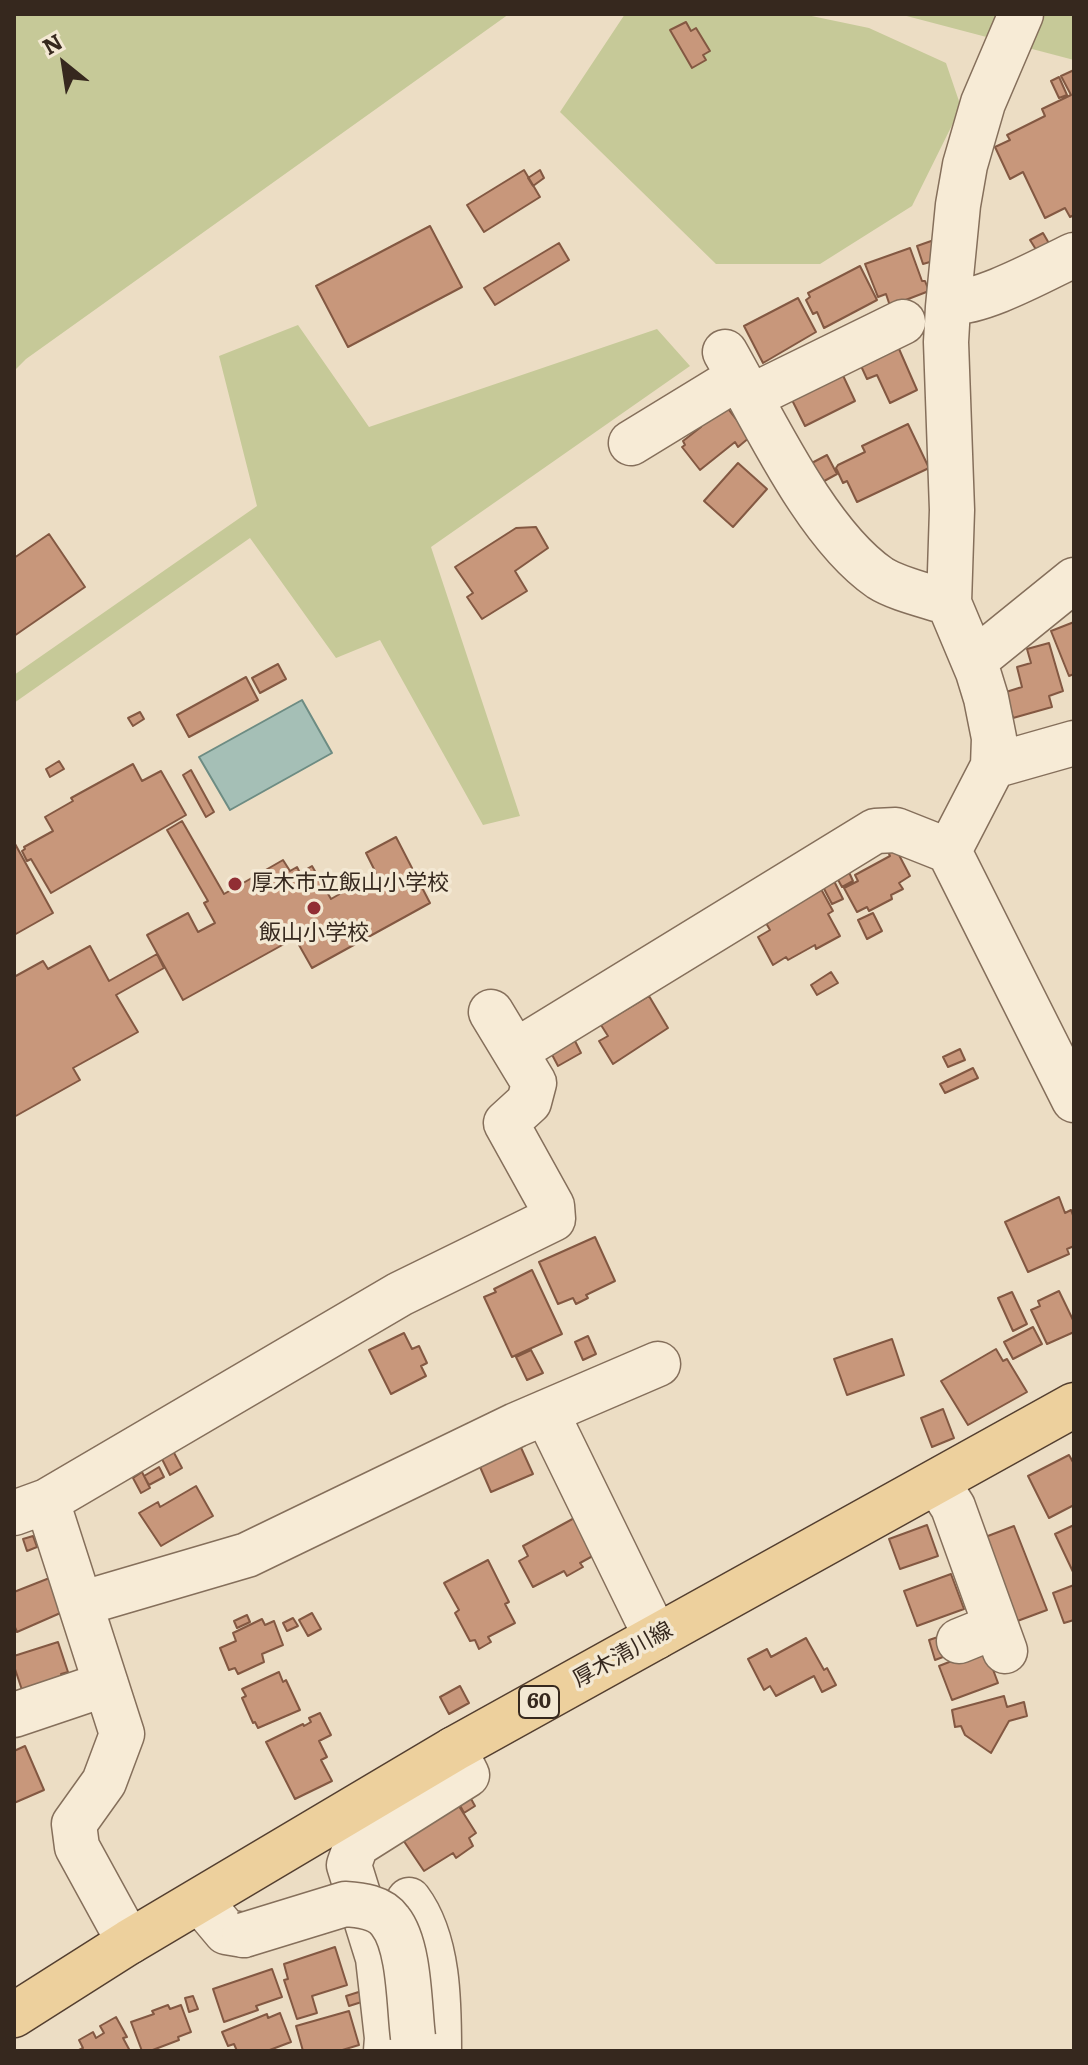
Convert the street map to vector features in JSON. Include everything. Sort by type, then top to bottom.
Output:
[{"type":"main road","name":"厚木清川線","points":[[14,2015],[129,1942],[454,1749],[1074,1405]]},
{"type":"street","points":[[949,851],[993,766],[994,738],[974,661],[949,603],[952,510],[946,342],[949,302],[965,165],[996,68],[1021,14]]},
{"type":"street","points":[[949,302],[960,303],[990,293],[1074,255]]},
{"type":"street","points":[[631,443],[738,376],[903,322]]},
{"type":"street","points":[[738,376],[799,483],[832,531],[882,579],[949,603]]},
{"type":"street","points":[[974,661],[1074,580]]},
{"type":"street","points":[[993,766],[1074,743]]},
{"type":"street","points":[[516,1051],[875,831],[896,830],[949,851],[1074,1100]]},
{"type":"street","points":[[129,1942],[77,1847],[74,1824],[104,1782],[122,1734],[80,1604],[30,1507],[400,1294],[553,1219],[552,1206],[506,1123],[529,1102],[534,1083],[491,1012]]},
{"type":"street","points":[[80,1604],[247,1555],[546,1412],[658,1364]]},
{"type":"street","points":[[546,1412],[656,1637]]},
{"type":"street","points":[[937,1482],[953,1507],[987,1639]]},
{"type":"street","points":[[14,1715],[106,1684]]},
{"type":"street","points":[[361,1905],[349,1865],[356,1845],[467,1775],[454,1749]]},
{"type":"street","points":[[409,1900],[420,1915],[435,1968],[412,2048]]},
{"type":"street","points":[[200,1901],[226,1932],[244,1935],[345,1904],[361,1905],[377,1911],[390,1921],[402,1946],[412,2048]]},
{"type":"green space","points":[[14,14],[509,14],[26,359],[14,371]]},
{"type":"green space","points":[[625,14],[802,14],[869,28],[946,63],[961,107],[912,206],[820,264],[716,264],[560,112]]},
{"type":"green space","points":[[899,14],[1074,14],[1074,60]]},
{"type":"green space","points":[[298,325],[369,427],[657,329],[690,366],[431,547],[520,816],[483,825],[380,640],[336,658],[250,538],[14,703],[14,675],[257,506],[219,356]]},
{"type":"water","points":[[302,700],[332,753],[230,810],[199,757]]},
{"type":"building","points":[[686,22],[691,31],[696,28],[710,51],[703,55],[706,60],[692,68],[670,30]]},
{"type":"building","points":[[1074,70],[1074,215],[1070,217],[1065,208],[1045,218],[1023,172],[1010,179],[995,147],[1010,140],[1007,135],[1045,116],[1042,109],[1071,95],[1061,76]]},
{"type":"building","points":[[1059,77],[1067,95],[1059,98],[1051,81]]},
{"type":"building","points":[[524,170],[540,197],[484,232],[467,205]]},
{"type":"building","points":[[540,170],[544,178],[533,186],[528,178]]},
{"type":"building","points":[[430,226],[462,287],[348,347],[316,286]]},
{"type":"building","points":[[1043,233],[1054,252],[1042,259],[1030,240]]},
{"type":"building","points":[[934,240],[940,259],[923,264],[917,246]]},
{"type":"building","points":[[559,243],[569,260],[495,305],[484,288]]},
{"type":"building","points":[[910,248],[929,291],[890,306],[886,294],[878,297],[865,264]]},
{"type":"building","points":[[860,266],[877,300],[824,328],[817,312],[813,314],[806,300],[810,297],[808,293]]},
{"type":"building","points":[[798,298],[816,332],[763,363],[744,326]]},
{"type":"building","points":[[896,342],[917,390],[890,403],[877,375],[867,379],[861,366]]},
{"type":"building","points":[[839,367],[855,401],[805,426],[788,392]]},
{"type":"building","points":[[725,405],[750,437],[738,447],[735,442],[700,470],[682,447],[685,445],[683,441],[701,427],[698,424]]},
{"type":"building","points":[[908,424],[929,468],[857,502],[847,481],[843,483],[836,468],[865,452],[862,446]]},
{"type":"building","points":[[827,455],[837,474],[817,485],[806,466]]},
{"type":"building","points":[[738,463],[767,489],[733,527],[704,501]]},
{"type":"building","points":[[536,527],[548,548],[515,571],[527,591],[482,619],[467,597],[473,593],[455,567],[516,528]]},
{"type":"building","points":[[49,534],[85,587],[14,636],[14,558]]},
{"type":"building","points":[[1074,622],[1074,674],[1069,676],[1051,631]]},
{"type":"building","points":[[1049,643],[1063,691],[1049,696],[1052,707],[1013,718],[1006,692],[1022,687],[1017,667],[1031,663],[1027,649]]},
{"type":"building","points":[[278,664],[286,679],[260,693],[252,678]]},
{"type":"building","points":[[246,677],[258,700],[189,737],[177,715]]},
{"type":"building","points":[[140,712],[144,719],[133,726],[128,718]]},
{"type":"building","points":[[59,761],[64,769],[50,777],[46,769]]},
{"type":"building","points":[[133,764],[142,781],[161,771],[186,815],[51,893],[31,859],[27,861],[22,851],[24,847],[53,831],[45,817],[73,801],[71,798]]},
{"type":"building","points":[[191,770],[214,812],[206,817],[183,775]]},
{"type":"building","name":"飯山小学校","points":[[182,821],[224,894],[283,860],[290,871],[297,867],[300,873],[312,866],[331,899],[376,873],[366,853],[396,837],[430,903],[312,968],[295,938],[183,1000],[147,935],[188,913],[198,932],[215,923],[204,903],[208,901],[167,830]]},
{"type":"building","points":[[14,842],[53,913],[14,935]]},
{"type":"building","points":[[887,849],[899,855],[910,876],[899,883],[903,889],[891,895],[892,899],[869,911],[867,907],[857,912],[844,888],[858,881],[855,875],[890,856]]},
{"type":"building","points":[[848,870],[853,881],[842,887],[836,876]]},
{"type":"building","points":[[832,877],[843,899],[832,904],[821,883]]},
{"type":"building","points":[[821,889],[833,911],[828,914],[840,936],[773,965],[758,937],[770,930],[766,923]]},
{"type":"building","points":[[873,913],[882,931],[867,939],[858,920]]},
{"type":"building","points":[[90,946],[109,981],[157,954],[164,968],[116,995],[138,1032],[73,1068],[80,1080],[14,1117],[14,977],[43,961],[48,969]]},
{"type":"building","points":[[831,972],[838,983],[817,995],[811,985]]},
{"type":"building","points":[[649,996],[668,1028],[613,1064],[599,1041],[608,1036],[601,1025]]},
{"type":"building","points":[[573,1037],[581,1053],[558,1066],[549,1049]]},
{"type":"building","points":[[960,1049],[965,1060],[948,1067],[943,1057]]},
{"type":"building","points":[[973,1068],[978,1078],[945,1093],[940,1084]]},
{"type":"building","points":[[1059,1197],[1065,1213],[1071,1210],[1074,1218],[1074,1246],[1067,1249],[1069,1254],[1028,1272],[1005,1222]]},
{"type":"building","points":[[595,1237],[615,1281],[586,1295],[588,1298],[576,1304],[573,1298],[558,1304],[539,1262]]},
{"type":"building","points":[[532,1270],[562,1334],[512,1357],[484,1297]]},
{"type":"building","points":[[1059,1291],[1074,1322],[1074,1332],[1047,1344],[1031,1310],[1040,1306],[1038,1301]]},
{"type":"building","points":[[1012,1292],[1027,1324],[1013,1331],[998,1298]]},
{"type":"building","points":[[1033,1327],[1042,1344],[1013,1359],[1004,1342]]},
{"type":"building","points":[[404,1333],[412,1349],[419,1346],[427,1363],[421,1366],[426,1376],[391,1394],[369,1350]]},
{"type":"building","points":[[588,1336],[596,1354],[583,1360],[575,1342]]},
{"type":"building","points":[[892,1339],[904,1375],[847,1395],[834,1359]]},
{"type":"building","points":[[996,1349],[1003,1361],[1007,1359],[1027,1392],[968,1425],[941,1381]]},
{"type":"building","points":[[531,1350],[543,1373],[527,1380],[516,1357]]},
{"type":"building","points":[[943,1409],[954,1438],[932,1447],[921,1418]]},
{"type":"building","points":[[518,1441],[533,1474],[491,1492],[477,1460]]},
{"type":"building","points":[[172,1449],[182,1468],[170,1475],[160,1455]]},
{"type":"building","points":[[1069,1455],[1074,1464],[1074,1505],[1049,1518],[1028,1476]]},
{"type":"building","points":[[159,1467],[164,1477],[149,1485],[144,1476]]},
{"type":"building","points":[[142,1472],[150,1488],[141,1493],[133,1478]]},
{"type":"building","points":[[196,1486],[213,1516],[161,1546],[139,1513],[158,1502],[160,1507]]},
{"type":"building","points":[[578,1516],[600,1552],[580,1563],[583,1567],[567,1576],[564,1571],[533,1587],[519,1561],[528,1556],[523,1546]]},
{"type":"building","points":[[927,1525],[938,1556],[900,1569],[889,1539]]},
{"type":"building","points":[[1074,1525],[1074,1574],[1055,1534]]},
{"type":"building","points":[[1014,1526],[1047,1610],[1012,1623],[980,1539]]},
{"type":"building","points":[[33,1536],[37,1547],[27,1551],[23,1539]]},
{"type":"building","points":[[488,1560],[509,1602],[505,1604],[515,1623],[488,1637],[491,1642],[479,1649],[475,1640],[470,1641],[455,1613],[459,1610],[444,1583]]},
{"type":"building","points":[[951,1574],[964,1609],[917,1626],[904,1591]]},
{"type":"building","points":[[52,1577],[65,1611],[17,1632],[14,1625],[14,1592]]},
{"type":"building","points":[[1074,1585],[1074,1620],[1064,1623],[1053,1593]]},
{"type":"building","points":[[312,1613],[321,1629],[308,1636],[299,1620]]},
{"type":"building","points":[[247,1615],[250,1622],[237,1628],[234,1621]]},
{"type":"building","points":[[293,1618],[298,1626],[287,1631],[283,1623]]},
{"type":"building","points":[[262,1619],[265,1625],[274,1621],[283,1645],[262,1654],[264,1662],[238,1674],[235,1668],[229,1670],[220,1648],[236,1641],[233,1633]]},
{"type":"building","points":[[953,1632],[959,1651],[935,1660],[929,1640]]},
{"type":"building","points":[[806,1638],[836,1685],[822,1692],[814,1676],[776,1696],[770,1686],[764,1690],[748,1659],[767,1649],[771,1657]]},
{"type":"building","points":[[58,1642],[68,1672],[61,1674],[63,1682],[24,1696],[14,1666],[14,1656]]},
{"type":"building","points":[[985,1648],[998,1683],[952,1700],[939,1666]]},
{"type":"building","points":[[279,1672],[300,1710],[258,1728],[242,1698],[246,1696],[242,1689]]},
{"type":"building","points":[[460,1686],[469,1703],[449,1714],[440,1697]]},
{"type":"building","points":[[1004,1696],[1007,1707],[1024,1702],[1027,1716],[1009,1721],[991,1753],[965,1735],[961,1726],[955,1727],[952,1710]]},
{"type":"building","points":[[320,1713],[331,1735],[319,1741],[327,1757],[321,1760],[332,1781],[295,1799],[266,1742],[304,1726],[311,1722],[309,1718]]},
{"type":"building","points":[[25,1746],[44,1790],[14,1803],[14,1751]]},
{"type":"building","points":[[465,1788],[475,1806],[464,1813],[454,1794]]},
{"type":"building","points":[[455,1800],[476,1833],[469,1838],[473,1846],[456,1858],[453,1853],[424,1871],[397,1831]]},
{"type":"building","points":[[335,1947],[347,1985],[312,1996],[317,2013],[297,2019],[284,1980],[288,1979],[284,1964]]},
{"type":"building","points":[[272,1969],[282,1997],[256,2006],[258,2010],[224,2022],[213,1989]]},
{"type":"building","points":[[365,1990],[368,2000],[349,2006],[346,1996]]},
{"type":"building","points":[[193,1996],[198,2009],[189,2012],[185,1998]]},
{"type":"building","points":[[168,2005],[170,2009],[181,2005],[191,2032],[178,2037],[179,2040],[142,2051],[131,2022]]},
{"type":"building","points":[[349,2011],[359,2045],[339,2051],[303,2051],[296,2026]]},
{"type":"building","points":[[280,2013],[291,2042],[267,2051],[237,2051],[234,2044],[228,2046],[222,2032],[267,2014],[268,2018]]},
{"type":"building","points":[[116,2017],[127,2037],[123,2038],[130,2051],[77,2051],[83,2048],[79,2040],[93,2032],[96,2038],[104,2033],[100,2026]]},
{"type":"place","name":"厚木市立飯山小学校","points":[[235,884]]},
{"type":"place","name":"飯山小学校","points":[[314,908]]}]
